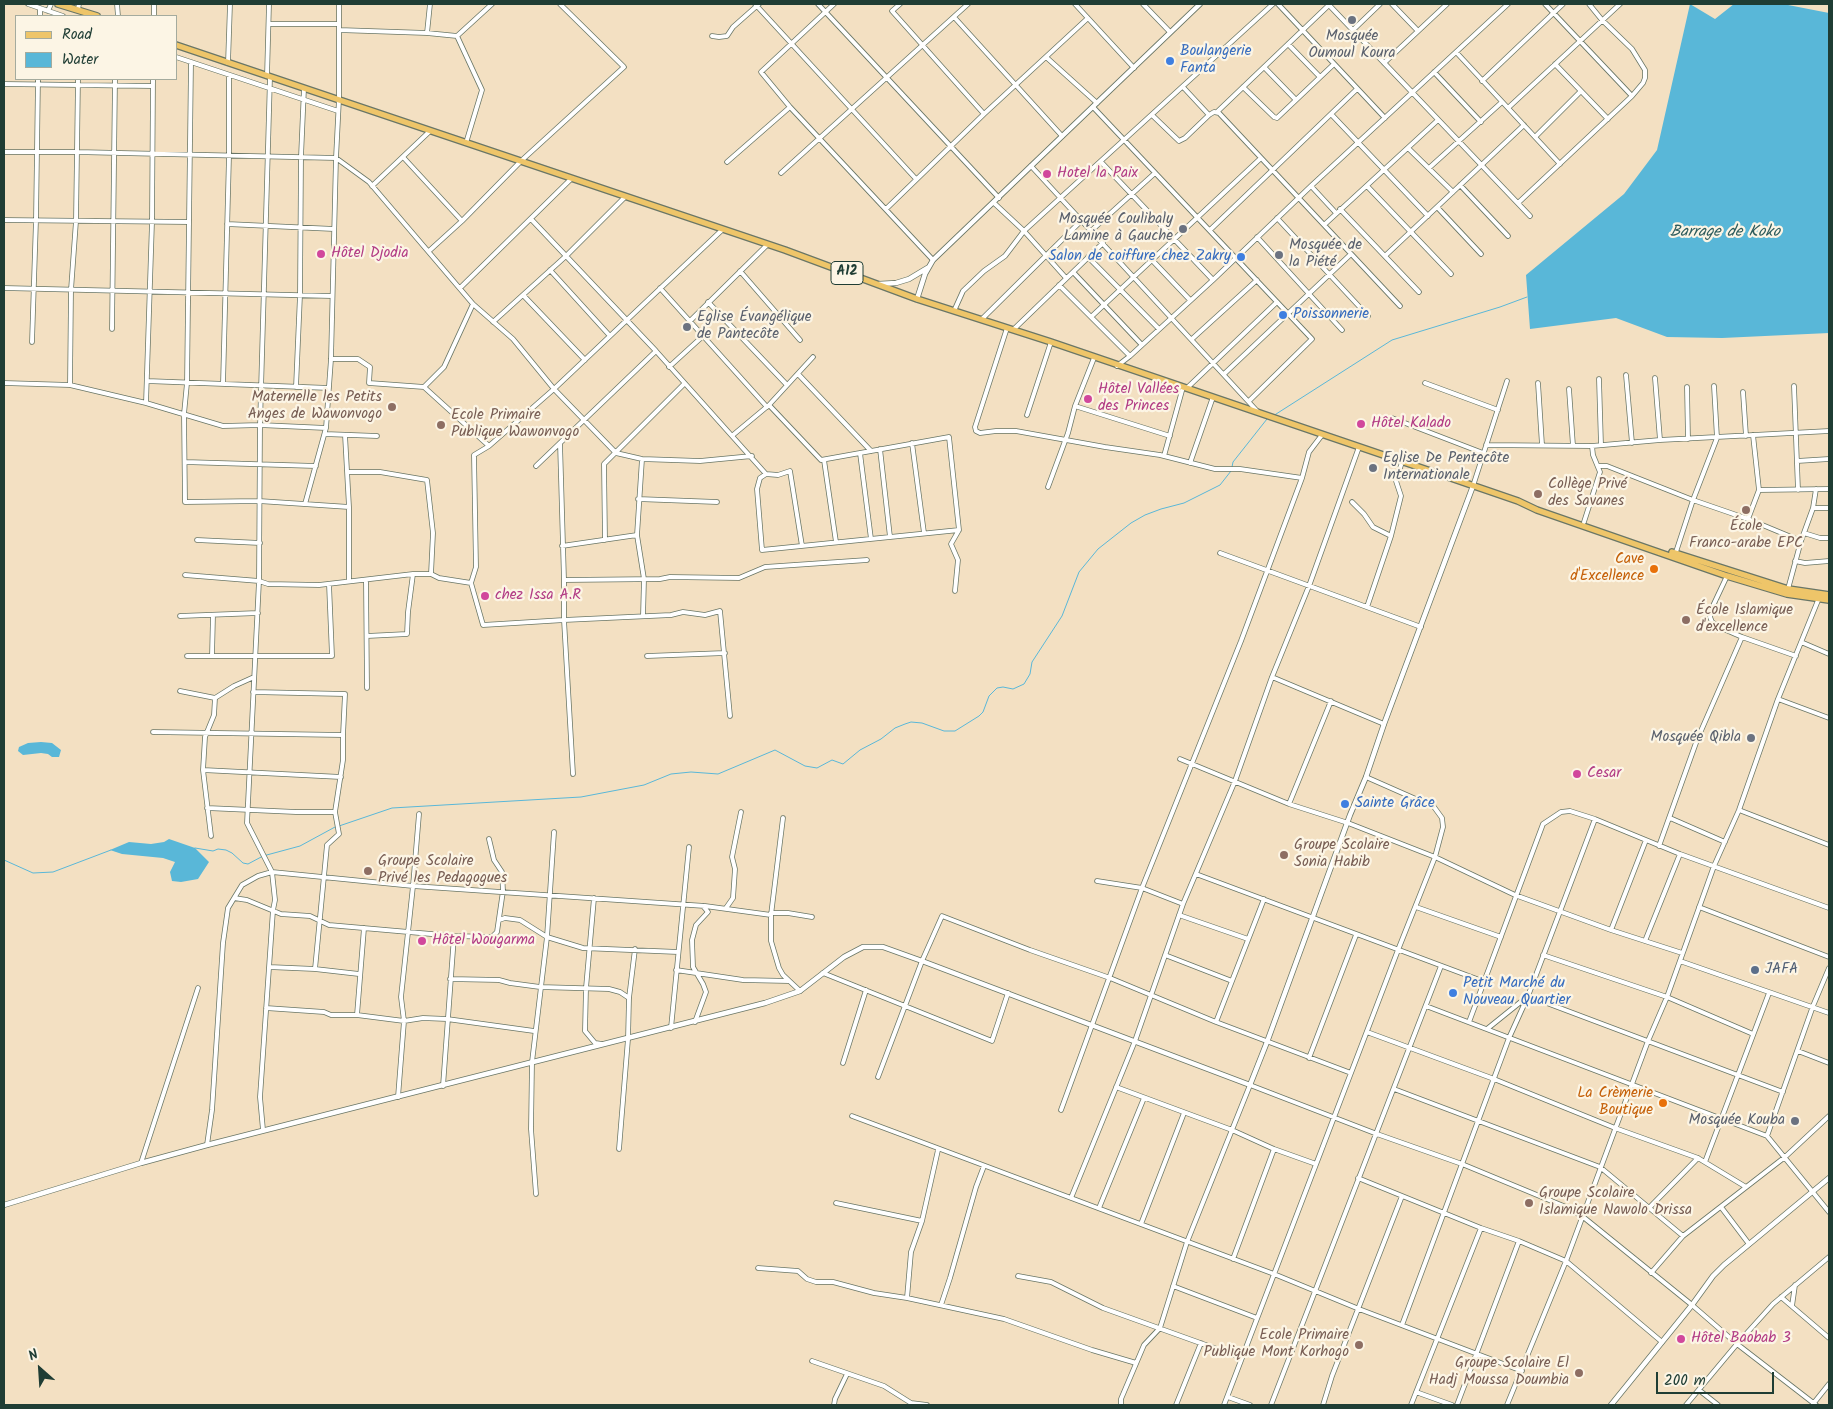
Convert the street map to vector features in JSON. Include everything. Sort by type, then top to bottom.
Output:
[{"type":"main road","points":[[58,4],[78,6],[95,15]]},
{"type":"main road","name":"A12","points":[[178,46],[339,99],[466,144],[572,178],[917,299],[1051,342],[1117,366],[1185,387],[1322,435],[1584,522],[1727,576],[1787,594],[1829,595]]},
{"type":"main road","name":"A12","points":[[1518,501],[1537,510],[1675,555],[1819,596],[1829,602]]},
{"type":"street","points":[[28,4],[60,15]]},
{"type":"street","points":[[48,11],[51,4]]},
{"type":"street","points":[[228,63],[230,4]]},
{"type":"street","points":[[264,1130],[260,1097],[272,910],[275,900],[272,872],[247,823],[259,581],[260,425],[270,89],[268,76],[269,4]]},
{"type":"street","points":[[305,504],[325,434],[329,388],[339,99],[340,4]]},
{"type":"street","points":[[427,33],[430,4]]},
{"type":"street","points":[[339,30],[457,36],[492,4]]},
{"type":"street","points":[[429,251],[521,162],[624,67],[560,4]]},
{"type":"street","points":[[712,36],[727,36],[733,27],[757,4],[791,44],[916,179]]},
{"type":"street","points":[[818,4],[999,198]]},
{"type":"street","points":[[834,4],[761,72],[790,107],[933,260]]},
{"type":"street","points":[[900,4],[892,12],[923,44],[984,114]]},
{"type":"street","points":[[781,173],[968,4]]},
{"type":"street","points":[[1075,4],[1134,68]]},
{"type":"street","points":[[1143,4],[1170,32]]},
{"type":"street","points":[[917,299],[922,282],[933,260],[1200,4]]},
{"type":"street","points":[[954,311],[964,291],[977,277],[1004,256],[1024,231],[1273,4]]},
{"type":"street","points":[[1278,4],[1385,118]]},
{"type":"street","points":[[1152,115],[1179,140],[1185,138],[1210,115],[1217,112],[1329,4],[1530,216]]},
{"type":"street","points":[[1353,30],[1380,4]]},
{"type":"street","points":[[1392,4],[1418,31]]},
{"type":"street","points":[[1384,63],[1447,4]]},
{"type":"street","points":[[1117,366],[1213,280],[1298,198],[1508,4]]},
{"type":"street","points":[[1546,4],[1632,96]]},
{"type":"street","points":[[1482,81],[1563,4]]},
{"type":"street","points":[[1518,203],[1632,96],[1645,78],[1645,70],[1632,49],[1602,20],[1589,4]]},
{"type":"street","points":[[1508,108],[1620,4]]},
{"type":"street","points":[[40,8],[40,15]]},
{"type":"street","points":[[954,16],[1062,136]]},
{"type":"street","points":[[886,209],[984,114],[1088,18]]},
{"type":"street","points":[[269,24],[339,24]]},
{"type":"street","points":[[457,36],[482,90],[466,144]]},
{"type":"street","points":[[1288,44],[1320,77]]},
{"type":"street","points":[[1456,52],[1560,164]]},
{"type":"street","points":[[1046,57],[1097,103]]},
{"type":"street","points":[[178,58],[338,111]]},
{"type":"street","points":[[205,66],[214,58]]},
{"type":"street","points":[[191,62],[187,383],[184,414],[185,502],[259,501],[349,507]]},
{"type":"street","points":[[1243,87],[1274,118],[1277,118],[1334,64]]},
{"type":"street","points":[[1555,64],[1608,119]]},
{"type":"street","points":[[1264,67],[1296,100]]},
{"type":"street","points":[[1434,72],[1481,122]]},
{"type":"street","points":[[223,384],[229,156],[229,75]]},
{"type":"street","points":[[32,342],[38,80]]},
{"type":"street","points":[[70,386],[71,290],[76,221],[78,80]]},
{"type":"street","points":[[112,329],[115,80]]},
{"type":"street","points":[[146,403],[152,222],[153,80]]},
{"type":"street","points":[[4,84],[153,86]]},
{"type":"street","points":[[1183,86],[1210,115]]},
{"type":"street","points":[[296,387],[300,295],[301,157],[304,88]]},
{"type":"street","points":[[1210,230],[1357,89]]},
{"type":"street","points":[[1535,137],[1581,91]]},
{"type":"street","points":[[1429,168],[1502,102]]},
{"type":"street","points":[[727,162],[790,107]]},
{"type":"street","points":[[1093,107],[1312,339],[1249,402]]},
{"type":"street","points":[[1217,112],[1400,306]]},
{"type":"street","points":[[1331,114],[1428,216]]},
{"type":"street","points":[[1324,224],[1438,120]]},
{"type":"street","points":[[1386,255],[1524,125]]},
{"type":"street","points":[[372,186],[430,131]]},
{"type":"street","points":[[1408,148],[1453,192]]},
{"type":"street","points":[[4,152],[336,158],[372,186],[473,304],[513,339],[554,389],[616,453],[642,459],[700,461],[752,456]]},
{"type":"street","points":[[403,157],[462,221]]},
{"type":"street","points":[[1091,317],[1261,158]]},
{"type":"street","points":[[1101,162],[1213,280]]},
{"type":"street","points":[[1031,166],[1258,412]]},
{"type":"street","points":[[1092,230],[1155,172]]},
{"type":"street","points":[[460,288],[572,178]]},
{"type":"street","points":[[1460,185],[1508,236]]},
{"type":"street","points":[[1311,186],[1336,213]]},
{"type":"street","points":[[1367,186],[1451,274]]},
{"type":"street","points":[[494,322],[566,256],[625,197]]},
{"type":"street","points":[[994,203],[1024,231],[1066,278]]},
{"type":"street","points":[[1437,207],[1481,254]]},
{"type":"street","points":[[1340,209],[1386,255],[1419,292]]},
{"type":"street","points":[[1277,218],[1368,316]]},
{"type":"street","points":[[531,219],[656,351],[684,384],[752,456],[766,474],[778,476],[790,471],[802,546]]},
{"type":"street","points":[[4,220],[189,222]]},
{"type":"street","points":[[982,319],[1082,220]]},
{"type":"street","points":[[227,224],[334,229]]},
{"type":"street","points":[[722,230],[554,389],[489,446],[474,455],[476,567],[471,582],[484,625],[671,615],[682,612],[705,615],[720,611],[730,716]]},
{"type":"street","points":[[1257,237],[1342,330]]},
{"type":"street","points":[[1013,330],[1103,243]]},
{"type":"street","points":[[690,321],[767,245]]},
{"type":"street","points":[[1224,374],[1351,254]]},
{"type":"street","points":[[1088,257],[1159,329]]},
{"type":"street","points":[[1152,260],[1190,300]]},
{"type":"street","points":[[877,284],[903,281],[930,267]]},
{"type":"street","points":[[550,270],[610,336]]},
{"type":"street","points":[[740,271],[800,340]]},
{"type":"street","points":[[1073,272],[1142,344]]},
{"type":"street","points":[[1192,339],[1257,280]]},
{"type":"street","points":[[1059,285],[1130,356]]},
{"type":"street","points":[[4,288],[332,296]]},
{"type":"street","points":[[660,288],[768,406],[822,460],[949,437],[959,530],[951,544],[958,560],[955,591]]},
{"type":"street","points":[[523,295],[585,360]]},
{"type":"street","points":[[708,302],[787,385]]},
{"type":"street","points":[[1164,456],[1185,387],[1277,302]]},
{"type":"street","points":[[424,387],[444,367],[473,304]]},
{"type":"street","points":[[1006,328],[976,431],[980,433],[996,430],[1016,431],[1164,456],[1215,469],[1240,469],[1302,478]]},
{"type":"street","points":[[669,367],[703,336]]},
{"type":"street","points":[[1027,415],[1051,342]]},
{"type":"street","points":[[536,466],[656,351]]},
{"type":"street","points":[[733,435],[768,406],[813,357]]},
{"type":"street","points":[[1048,487],[1068,433],[1075,406],[1094,358]]},
{"type":"street","points":[[331,359],[358,359],[370,367],[370,383],[424,387],[489,446]]},
{"type":"street","points":[[798,374],[871,451]]},
{"type":"street","points":[[1626,375],[1632,443]]},
{"type":"street","points":[[1655,378],[1660,440]]},
{"type":"street","points":[[1599,379],[1601,445]]},
{"type":"street","points":[[147,381],[329,388]]},
{"type":"street","points":[[1121,1405],[1121,1399],[1144,1345],[1160,1328],[1187,1242],[1267,1042],[1366,777],[1473,486],[1507,381]]},
{"type":"street","points":[[4,383],[70,386],[146,403],[223,426],[260,425],[326,428]]},
{"type":"street","points":[[1538,383],[1542,445]]},
{"type":"street","points":[[605,540],[604,464],[684,384]]},
{"type":"street","points":[[1425,384],[1498,410]]},
{"type":"street","points":[[1675,555],[1693,500],[1717,438],[1714,386]]},
{"type":"street","points":[[1794,386],[1798,490]]},
{"type":"street","points":[[1687,387],[1688,439]]},
{"type":"street","points":[[1569,389],[1573,446]]},
{"type":"street","points":[[1743,392],[1746,436]]},
{"type":"street","points":[[1190,463],[1214,397]]},
{"type":"street","points":[[1075,406],[1170,436]]},
{"type":"street","points":[[1392,418],[1484,453]]},
{"type":"street","points":[[1486,444],[1592,446],[1660,440],[1829,431]]},
{"type":"street","points":[[325,434],[377,436]]},
{"type":"street","points":[[345,435],[349,507],[349,581]]},
{"type":"street","points":[[1061,1110],[1142,888],[1268,570],[1302,478],[1309,452],[1322,435]]},
{"type":"street","points":[[1748,519],[1759,490],[1753,436]]},
{"type":"street","points":[[560,442],[564,620],[573,774]]},
{"type":"street","points":[[912,443],[924,533]]},
{"type":"street","points":[[1584,522],[1600,472],[1593,455],[1592,446]]},
{"type":"street","points":[[1070,1198],[1135,1041],[1183,904],[1235,781],[1272,677],[1309,586],[1359,447]]},
{"type":"street","points":[[880,449],[890,536]]},
{"type":"street","points":[[860,453],[871,539]]},
{"type":"street","points":[[642,459],[637,535],[644,579],[643,616]]},
{"type":"street","points":[[1797,461],[1829,459]]},
{"type":"street","points":[[824,460],[836,542]]},
{"type":"street","points":[[185,462],[316,466]]},
{"type":"street","points":[[1367,607],[1392,536],[1401,496],[1396,481],[1402,462]]},
{"type":"street","points":[[1598,466],[1607,466],[1801,541]]},
{"type":"street","points":[[348,472],[380,472],[427,480],[433,533],[431,574]]},
{"type":"street","points":[[766,474],[760,478],[757,489],[762,550],[959,530]]},
{"type":"street","points":[[1788,588],[1801,541],[1813,508],[1816,489]]},
{"type":"street","points":[[1759,490],[1829,489]]},
{"type":"street","points":[[638,500],[717,502]]},
{"type":"street","points":[[1352,502],[1373,527],[1392,536]]},
{"type":"street","points":[[1813,508],[1829,508]]},
{"type":"street","points":[[1804,533],[1820,538],[1829,538]]},
{"type":"street","points":[[562,546],[637,535]]},
{"type":"street","points":[[197,540],[260,543]]},
{"type":"street","points":[[1220,552],[1421,627]]},
{"type":"street","points":[[564,580],[660,579],[670,577],[739,578],[765,567],[867,560]]},
{"type":"street","points":[[1795,561],[1805,563],[1829,562]]},
{"type":"street","points":[[185,575],[259,581],[268,584],[329,584],[413,574],[431,574],[440,578],[471,582]]},
{"type":"street","points":[[367,636],[408,634],[408,612],[413,574]]},
{"type":"street","points":[[1727,576],[1711,610],[1712,622],[1718,627],[1742,637],[1796,656]]},
{"type":"street","points":[[366,581],[368,688]]},
{"type":"street","points":[[187,656],[332,656],[329,584]]},
{"type":"street","points":[[1507,1405],[1566,1262],[1648,1041],[1668,997],[1714,866],[1739,810],[1778,698],[1819,596]]},
{"type":"street","points":[[180,616],[258,613]]},
{"type":"street","points":[[212,656],[213,615]]},
{"type":"street","points":[[1659,846],[1697,740],[1742,637]]},
{"type":"street","points":[[1801,642],[1829,654]]},
{"type":"street","points":[[647,656],[725,653]]},
{"type":"street","points":[[180,691],[215,698],[234,686],[254,677]]},
{"type":"street","points":[[1272,677],[1384,724]]},
{"type":"street","points":[[253,692],[345,694],[343,760],[335,812],[339,834],[326,845],[316,969]]},
{"type":"street","points":[[211,836],[203,770],[205,737],[214,715],[215,698]]},
{"type":"street","points":[[1778,698],[1829,718]]},
{"type":"street","points":[[1290,804],[1331,701]]},
{"type":"street","points":[[153,732],[343,735]]},
{"type":"street","points":[[1180,759],[1290,804],[1435,857],[1515,895],[1611,930],[1682,953]]},
{"type":"street","points":[[203,770],[341,778]]},
{"type":"street","points":[[1224,1405],[1435,857],[1443,827],[1442,818],[1434,806],[1366,777]]},
{"type":"street","points":[[207,808],[335,812]]},
{"type":"street","points":[[1739,810],[1829,845]]},
{"type":"street","points":[[1469,1022],[1543,824],[1561,812],[1570,811],[1596,819],[1659,846],[1829,908]]},
{"type":"street","points":[[726,908],[733,898],[735,868],[732,857],[741,812]]},
{"type":"street","points":[[398,1097],[404,1021],[401,997],[419,814]]},
{"type":"street","points":[[783,818],[771,914],[771,941],[779,968],[800,991]]},
{"type":"street","points":[[1670,818],[1725,842]]},
{"type":"street","points":[[1402,1325],[1509,1038],[1528,996],[1596,819]]},
{"type":"street","points":[[536,1194],[531,1129],[532,1062],[534,1031],[547,937],[548,895],[554,832]]},
{"type":"street","points":[[234,898],[247,900],[281,914],[310,916],[319,922],[329,925],[454,936],[492,937],[497,932],[503,891],[502,872],[494,860],[489,840]]},
{"type":"street","points":[[1611,930],[1646,840]]},
{"type":"street","points":[[671,1028],[689,847]]},
{"type":"street","points":[[1645,941],[1680,854]]},
{"type":"street","points":[[207,1144],[212,1110],[223,943],[228,908],[242,885],[258,876],[272,872],[413,886],[683,904],[771,914],[788,913],[812,917]]},
{"type":"street","points":[[1196,874],[1485,982]]},
{"type":"street","points":[[1097,881],[1142,888],[1183,904]]},
{"type":"street","points":[[594,898],[586,988],[585,1031],[595,1043],[607,1044]]},
{"type":"street","points":[[1216,1022],[1264,899]]},
{"type":"street","points":[[696,1022],[706,992],[693,967],[692,940],[696,925],[708,912],[703,906]]},
{"type":"street","points":[[1416,907],[1501,937]]},
{"type":"street","points":[[1700,908],[1829,957]]},
{"type":"street","points":[[1179,915],[1248,940]]},
{"type":"street","points":[[878,1077],[922,960],[942,916],[1110,978],[1216,1022],[1351,1073]]},
{"type":"street","points":[[499,920],[506,918],[520,920],[547,937],[583,948],[678,952]]},
{"type":"street","points":[[357,1015],[364,928]]},
{"type":"street","points":[[1309,1058],[1356,934]]},
{"type":"street","points":[[443,1086],[454,936]]},
{"type":"street","points":[[4,1205],[207,1144],[443,1086],[765,1003],[800,991],[844,957],[863,947],[883,947],[922,960],[1376,1134],[1462,1164],[1566,1207],[1582,1216],[1814,1405],[1829,1384]]},
{"type":"street","points":[[619,1149],[628,1038],[629,998],[635,949]]},
{"type":"street","points":[[1165,955],[1232,981]]},
{"type":"street","points":[[1543,955],[1668,997],[1753,1034]]},
{"type":"street","points":[[1680,961],[1829,1013]]},
{"type":"street","points":[[1271,1405],[1441,966]]},
{"type":"street","points":[[269,967],[316,969],[359,974]]},
{"type":"street","points":[[1767,1136],[1813,1006],[1829,968]]},
{"type":"street","points":[[676,970],[743,980],[789,981]]},
{"type":"street","points":[[823,973],[992,1041],[1008,993]]},
{"type":"street","points":[[450,979],[499,980],[540,987],[609,989],[620,992],[629,998]]},
{"type":"street","points":[[141,1163],[198,988]]},
{"type":"street","points":[[843,1063],[866,990]]},
{"type":"street","points":[[1705,1162],[1769,993]]},
{"type":"street","points":[[1488,1029],[1528,996]]},
{"type":"street","points":[[1528,996],[1783,1092]]},
{"type":"street","points":[[1426,1006],[1767,1136],[1829,1212]]},
{"type":"street","points":[[266,1008],[324,1012],[331,1015],[357,1015],[404,1021],[423,1018],[447,1019],[534,1031]]},
{"type":"street","points":[[1367,1032],[1698,1158],[1746,1187]]},
{"type":"street","points":[[1798,1051],[1829,1063]]},
{"type":"street","points":[[1116,1087],[1232,1130],[1274,1149],[1316,1164]]},
{"type":"street","points":[[1394,1089],[1600,1167],[1683,1236]]},
{"type":"street","points":[[1099,1208],[1144,1098]]},
{"type":"street","points":[[1141,1224],[1184,1113]]},
{"type":"street","points":[[852,1116],[938,1150],[1274,1274],[1359,1309],[1522,1371]]},
{"type":"street","points":[[1651,1273],[1683,1236],[1785,1157],[1829,1116]]},
{"type":"street","points":[[1233,1259],[1274,1149]]},
{"type":"street","points":[[907,1298],[911,1252],[922,1221],[938,1150]]},
{"type":"street","points":[[1649,1208],[1698,1158]]},
{"type":"street","points":[[941,1305],[984,1166]]},
{"type":"street","points":[[1358,1178],[1481,1228],[1519,1241],[1566,1262],[1662,1342]]},
{"type":"street","points":[[1611,1405],[1692,1305],[1713,1276],[1829,1178]]},
{"type":"street","points":[[1323,1405],[1332,1376],[1402,1196]]},
{"type":"street","points":[[836,1203],[922,1221]]},
{"type":"street","points":[[1720,1207],[1750,1244]]},
{"type":"street","points":[[1411,1405],[1481,1228]]},
{"type":"street","points":[[1457,1405],[1519,1241]]},
{"type":"street","points":[[1686,1405],[1737,1344],[1781,1297],[1829,1257]]},
{"type":"street","points":[[758,1268],[798,1271],[807,1279],[816,1282],[833,1282],[874,1293],[907,1298],[1004,1319],[1092,1350],[1136,1363]]},
{"type":"street","points":[[1018,1276],[1051,1282],[1103,1308],[1242,1358]]},
{"type":"street","points":[[1792,1306],[1795,1285]]},
{"type":"street","points":[[1173,1286],[1257,1318]]},
{"type":"street","points":[[1781,1297],[1829,1338]]},
{"type":"street","points":[[1824,1334],[1829,1330]]},
{"type":"street","points":[[1176,1405],[1201,1343]]},
{"type":"street","points":[[812,1361],[884,1386],[911,1403],[927,1405]]},
{"type":"street","points":[[834,1405],[847,1374]]},
{"type":"street","points":[[1699,1390],[1718,1405]]},
{"type":"street","points":[[1416,1392],[1452,1405]]},
{"type":"street","points":[[1228,1397],[1250,1405]]},
{"type":"water","name":"Barrage de Koko","points":[[1690,4],[1715,19],[1734,4],[1783,4],[1829,13],[1829,333],[1722,338],[1667,337],[1616,318],[1530,329],[1526,275],[1624,194],[1657,150]]},
{"type":"water","points":[[28,743],[52,743],[61,750],[59,757],[52,757],[41,753],[23,755],[18,751],[19,747]]},
{"type":"water","points":[[169,839],[195,848],[209,862],[198,879],[181,882],[172,881],[170,872],[175,862],[163,858],[122,854],[110,850],[129,842],[151,844],[164,842]]},
{"type":"waterway","points":[[1273,416],[1392,340],[1527,297]]},
{"type":"waterway","points":[[1232,467],[1233,462],[1267,419]]},
{"type":"waterway","points":[[339,826],[392,808],[581,797],[644,785],[671,774],[691,772],[718,774],[775,750],[805,766],[817,768],[832,760],[843,764],[860,750],[881,739],[895,728],[911,722],[922,723],[944,731],[955,731],[983,712],[989,696],[997,688],[1013,689],[1024,684],[1030,674],[1032,662],[1062,616],[1079,572],[1098,549],[1131,523],[1145,515],[1184,503],[1220,485],[1231,471]]},
{"type":"waterway","points":[[195,848],[213,851],[218,849],[226,850],[243,863],[248,864],[263,856],[300,846],[335,827]]},
{"type":"waterway","points":[[4,860],[33,873],[53,872],[111,850]]},
{"type":"place","name":"Mosquée Oumoul Koura","points":[[1352,20]]},
{"type":"place","name":"Boulangerie Fanta","points":[[1170,61]]},
{"type":"place","name":"Hotel la Paix","points":[[1047,174]]},
{"type":"place","name":"Mosquée Coulibaly Lamine à Gauche","points":[[1183,229]]},
{"type":"place","name":"Hôtel Djodia","points":[[321,254]]},
{"type":"place","name":"Mosquée de la Piété","points":[[1279,255]]},
{"type":"place","name":"Salon de coiffure chez Zakry","points":[[1241,257]]},
{"type":"place","name":"Poissonnerie","points":[[1283,315]]},
{"type":"place","name":"Eglise Évangélique de Pantecôte","points":[[687,327]]},
{"type":"place","name":"Hôtel Vallées des Princes","points":[[1088,399]]},
{"type":"place","name":"Maternelle les Petits Anges de Wawonvogo","points":[[392,407]]},
{"type":"place","name":"Hôtel Kalado","points":[[1361,424]]},
{"type":"place","name":"Ecole Primaire Publique Wawonvogo","points":[[441,425]]},
{"type":"place","name":"Eglise De Pentecôte Internationale","points":[[1373,468]]},
{"type":"place","name":"Collège Privé des Savanes","points":[[1538,494]]},
{"type":"place","name":"École Franco-arabe EPC","points":[[1746,510]]},
{"type":"place","name":"Cave d'Excellence","points":[[1654,569]]},
{"type":"place","name":"chez Issa A.R","points":[[485,596]]},
{"type":"place","name":"École Islamique d'excellence","points":[[1686,620]]},
{"type":"place","name":"Mosquée Qibla","points":[[1751,738]]},
{"type":"place","name":"Cesar","points":[[1577,774]]},
{"type":"place","name":"Sainte Grâce","points":[[1345,804]]},
{"type":"place","name":"Groupe Scolaire Sonia Habib","points":[[1284,855]]},
{"type":"place","name":"Groupe Scolaire Privé les Pedagogues","points":[[368,871]]},
{"type":"place","name":"Hôtel Wougarma","points":[[422,941]]},
{"type":"place","name":"JAFA","points":[[1755,970]]},
{"type":"place","name":"Petit Marché du Nouveau Quartier","points":[[1453,993]]},
{"type":"place","name":"La Crèmerie Boutique","points":[[1663,1103]]},
{"type":"place","name":"Mosquée Kouba","points":[[1795,1121]]},
{"type":"place","name":"Groupe Scolaire Islamique Nawolo Drissa","points":[[1529,1203]]},
{"type":"place","name":"Hôtel Baobab 3","points":[[1681,1339]]},
{"type":"place","name":"Ecole Primaire Publique Mont Korhogo","points":[[1359,1345]]},
{"type":"place","name":"Groupe Scolaire El Hadj Moussa Doumbia","points":[[1579,1373]]}]
